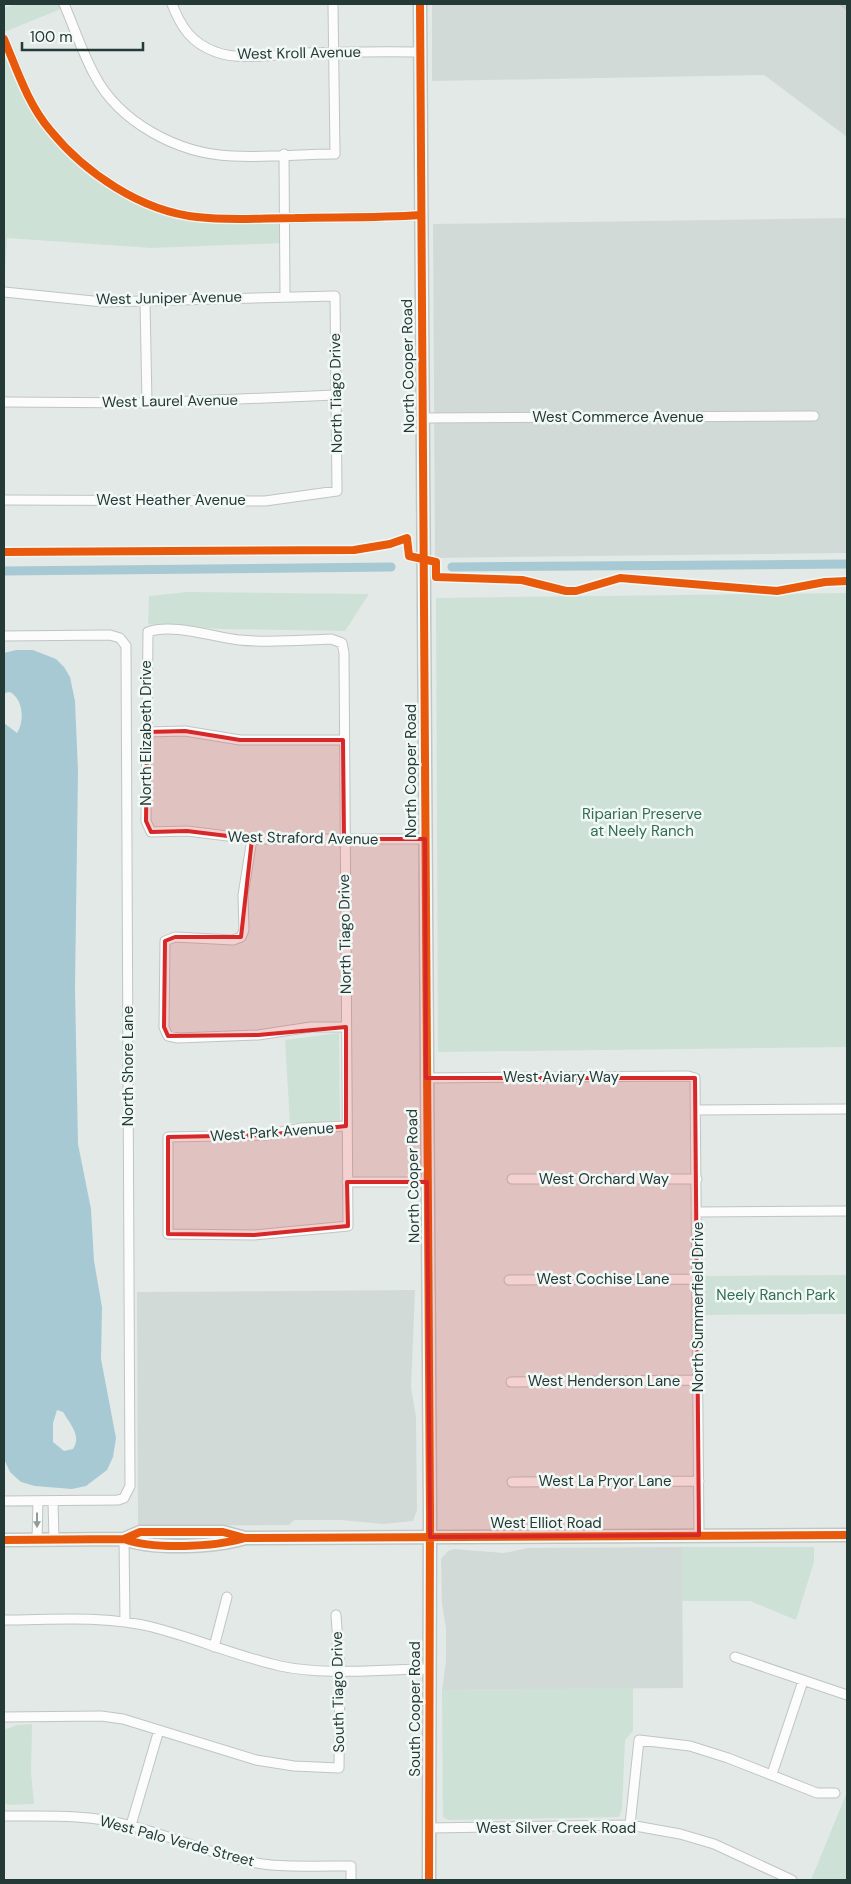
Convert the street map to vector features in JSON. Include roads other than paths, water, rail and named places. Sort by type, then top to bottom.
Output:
[{"type":"main road","name":"North Cooper Road","points":[[420,4],[430,1537]]},
{"type":"main road","name":"West Elliot Road","points":[[4,1540],[124,1539],[140,1532],[223,1532],[245,1538],[847,1534]]},
{"type":"main road","name":"South Cooper Road","points":[[429,1880],[428,1669],[430,1537]]},
{"type":"street","points":[[64,4],[94,75],[117,105],[142,126],[176,144],[201,151],[232,156],[335,154],[333,4]]},
{"type":"street","name":"West Kroll Avenue","points":[[172,4],[188,36],[217,53],[238,56],[334,52],[421,52]]},
{"type":"street","points":[[4,39],[30,100],[49,129],[70,152],[122,191],[160,208],[195,217],[236,220],[420,215]]},
{"type":"street","points":[[284,154],[285,296]]},
{"type":"street","name":"West Juniper Avenue","points":[[4,292],[103,302],[335,296]]},
{"type":"street","name":"North Tiago Drive","points":[[335,296],[337,491]]},
{"type":"street","points":[[145,302],[147,403]]},
{"type":"street","name":"West Laurel Avenue","points":[[4,402],[147,403],[335,395]]},
{"type":"street","name":"West Commerce Avenue","points":[[423,418],[814,416]]},
{"type":"street","name":"West Heather Avenue","points":[[4,500],[265,501],[337,491]]},
{"type":"street","name":"North Tiago Drive","points":[[148,632],[154,630],[187,631],[240,640],[331,640],[342,642],[348,1226]]},
{"type":"street","name":"North Elizabeth Drive","points":[[148,632],[146,821],[151,832]]},
{"type":"street","name":"North Shore Lane","points":[[4,636],[116,636],[124,642],[127,654],[130,1486],[124,1498],[118,1500],[4,1501]]},
{"type":"street","points":[[147,732],[185,732],[240,740],[344,740]]},
{"type":"street","name":"West Straford Avenue","points":[[151,832],[187,831],[252,839],[425,839]]},
{"type":"street","points":[[252,839],[243,895],[244,930],[241,937],[233,940],[175,937],[164,941],[164,1028],[168,1036],[178,1038],[258,1035],[311,1027],[346,1027]]},
{"type":"street","name":"West Aviary Way","points":[[426,1078],[688,1076],[695,1078]]},
{"type":"street","name":"North Summerfield Drive","points":[[695,1078],[699,1535]]},
{"type":"street","points":[[696,1110],[847,1109]]},
{"type":"street","name":"West Park Avenue","points":[[346,1126],[302,1128],[266,1135],[168,1137],[168,1234],[254,1235],[348,1226]]},
{"type":"street","name":"West Orchard Way","points":[[512,1179],[697,1179]]},
{"type":"street","points":[[347,1182],[427,1182]]},
{"type":"street","points":[[697,1212],[847,1211]]},
{"type":"street","name":"West Cochise Lane","points":[[509,1280],[698,1278]]},
{"type":"street","name":"West Henderson Lane","points":[[511,1382],[698,1380]]},
{"type":"street","name":"West La Pryor Lane","points":[[512,1482],[699,1481]]},
{"type":"street","points":[[37,1540],[38,1501]]},
{"type":"street","points":[[54,1501],[54,1540]]},
{"type":"street","points":[[124,1539],[125,1622]]},
{"type":"street","points":[[214,1647],[227,1598]]},
{"type":"street","name":"South Tiago Drive","points":[[159,1730],[256,1760],[294,1766],[339,1768],[340,1670],[336,1615]]},
{"type":"street","points":[[4,1620],[125,1622],[152,1627],[280,1666],[340,1670],[428,1669]]},
{"type":"street","points":[[735,1657],[847,1695]]},
{"type":"street","points":[[772,1774],[803,1681]]},
{"type":"street","points":[[4,1717],[101,1716],[123,1719],[159,1730],[131,1825]]},
{"type":"street","points":[[630,1825],[639,1740],[690,1746],[772,1774],[816,1793],[835,1793]]},
{"type":"street","name":"West Palo Verde Street","points":[[4,1816],[96,1818],[131,1825],[241,1859],[263,1863],[351,1866],[351,1880]]},
{"type":"street","name":"West Silver Creek Road","points":[[429,1828],[630,1825],[680,1834],[714,1844],[792,1880]]},
{"type":"water","points":[[16,650],[33,650],[56,659],[70,677],[75,701],[78,771],[75,987],[78,1144],[91,1209],[94,1261],[102,1307],[101,1359],[116,1438],[113,1457],[107,1470],[86,1486],[72,1489],[35,1486],[21,1482],[10,1472],[4,1459],[4,723],[17,733],[22,717],[18,700],[10,692],[4,693],[4,653]],"holes":[[[57,1410],[63,1412],[76,1435],[73,1449],[64,1451],[53,1442],[53,1423]]]},
{"type":"waterway","points":[[452,567],[847,564]]},
{"type":"waterway","points":[[4,571],[391,567]]},
{"type":"railway","points":[[840,4],[847,9]]},
{"type":"park label","name":"Riparian Preserve at Neely Ranch","points":[[642,822]]},
{"type":"park label","name":"Neely Ranch Park","points":[[776,1295]]}]
